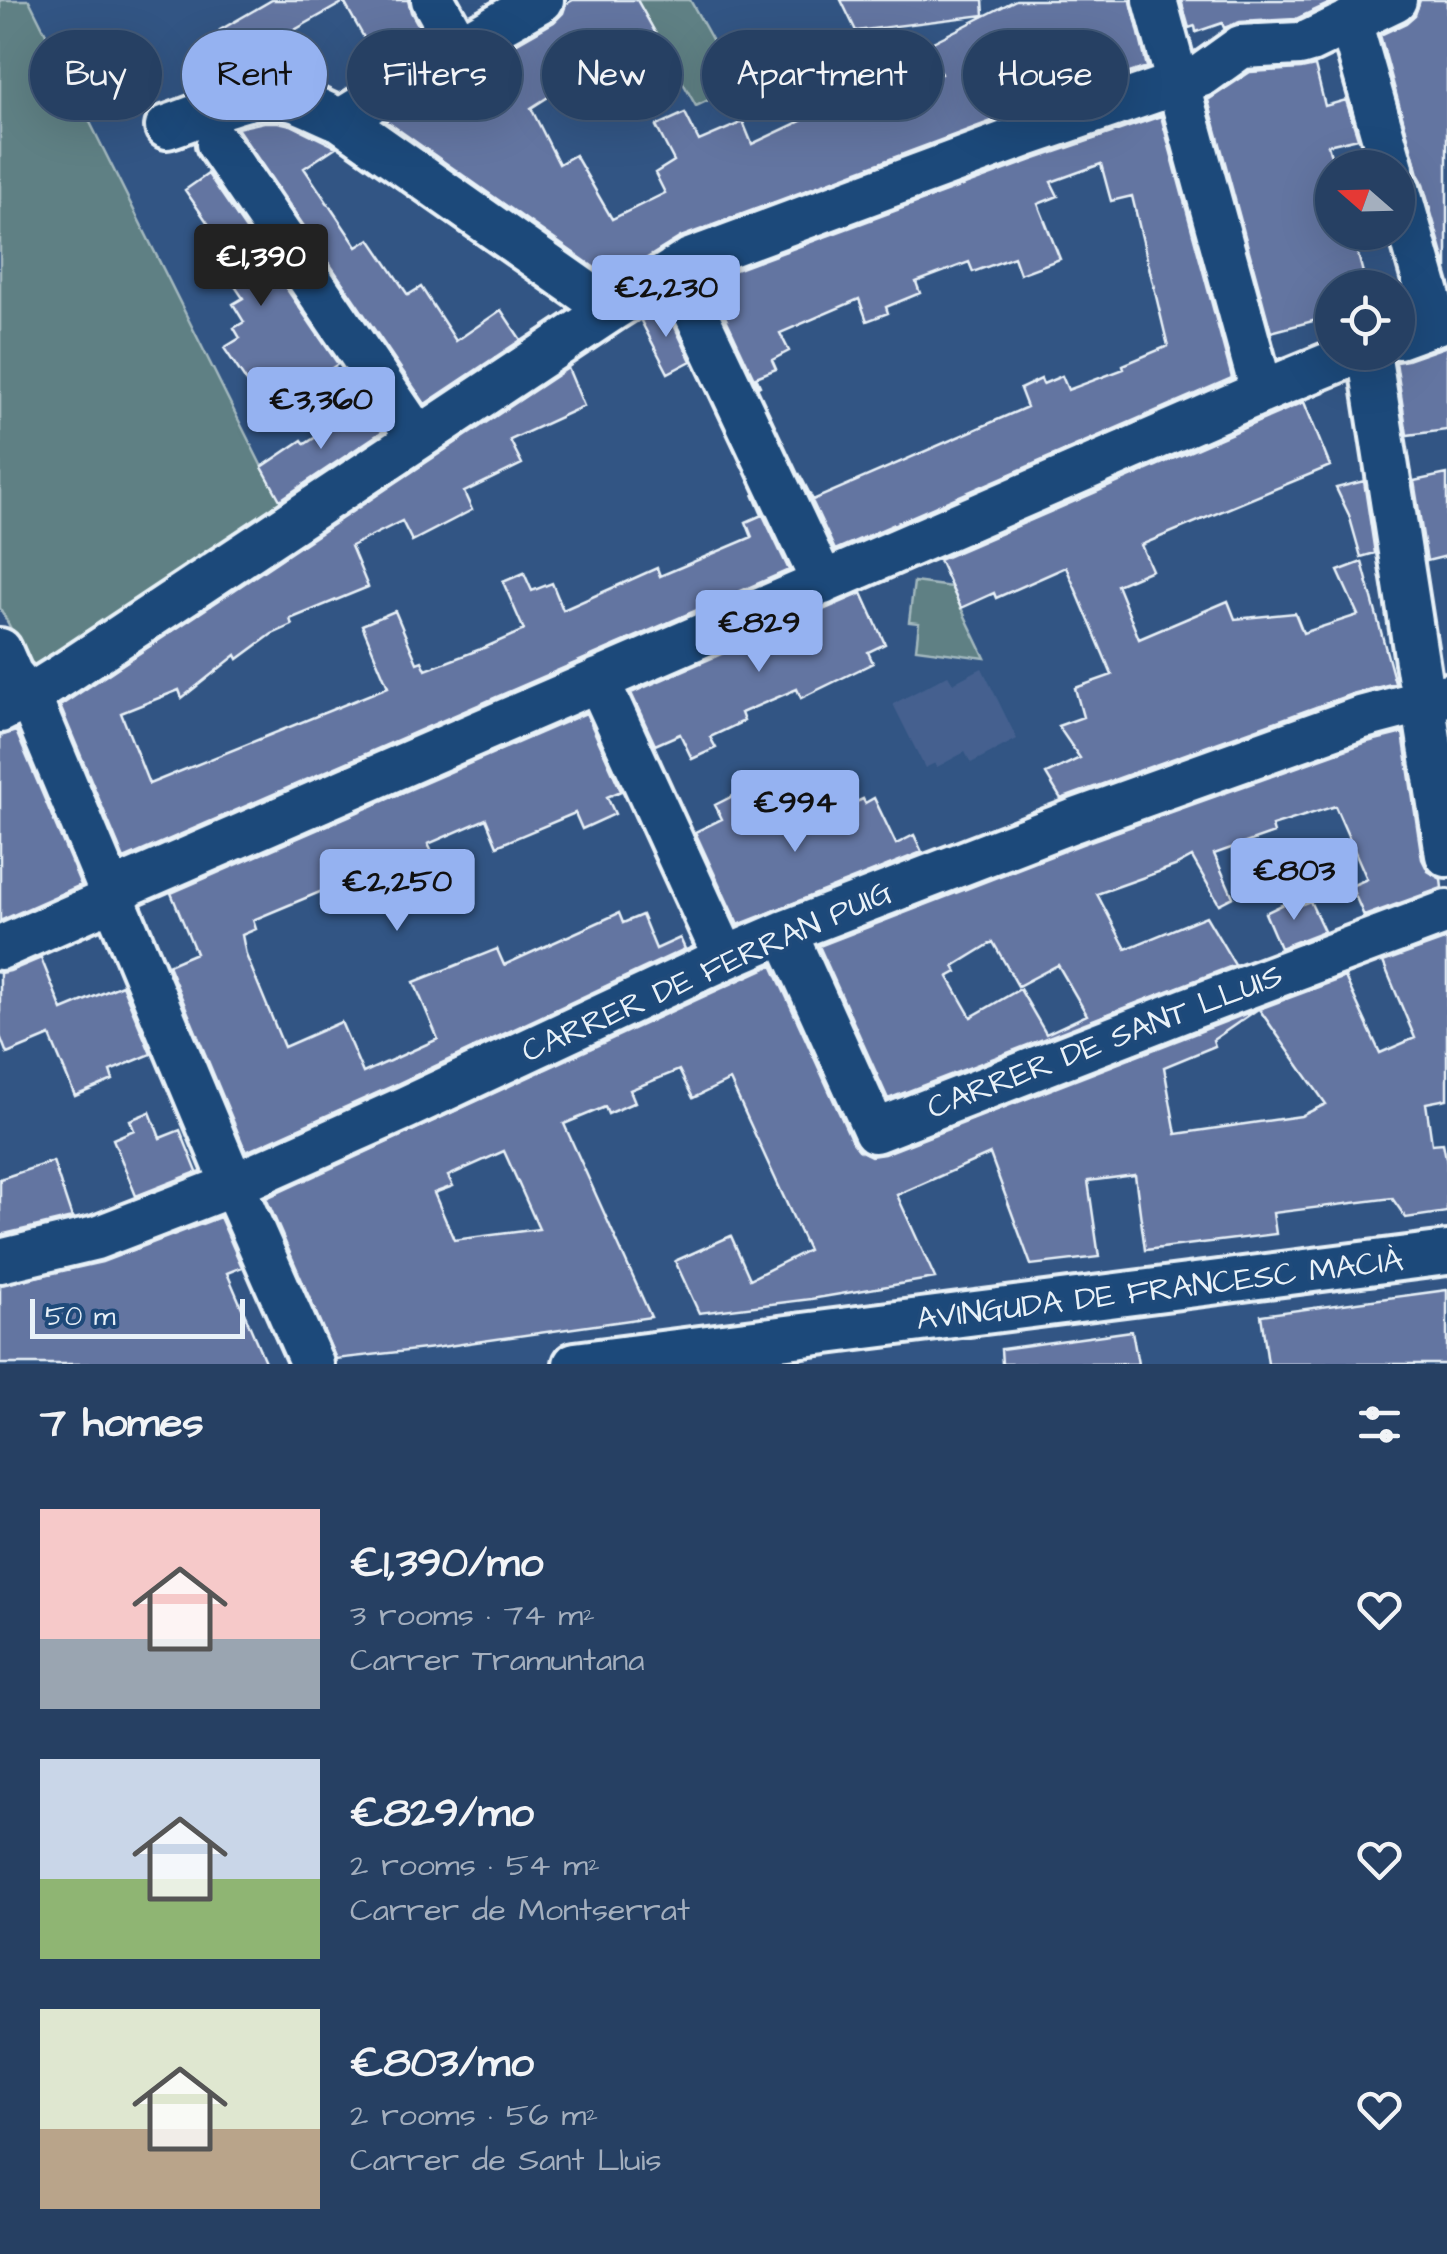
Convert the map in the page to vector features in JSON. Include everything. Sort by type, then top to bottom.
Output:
[{"type":"street","points":[[433,0],[450,30]]},
{"type":"street","points":[[489,30],[542,0]]},
{"type":"street","points":[[1156,0],[1262,392]]},
{"type":"street","points":[[14,704],[690,260],[1024,136],[1208,73],[1241,47],[1300,44],[1395,0]]},
{"type":"street","points":[[1350,22],[1387,150]]},
{"type":"street","points":[[168,126],[236,103],[275,96],[295,101],[340,120],[611,310]]},
{"type":"street","points":[[340,120],[347,116]]},
{"type":"street","points":[[218,144],[418,438]]},
{"type":"street","points":[[1411,250],[1427,326]]},
{"type":"street","points":[[674,270],[823,583]]},
{"type":"street","points":[[15,941],[114,898],[130,884],[161,870],[1315,370]]},
{"type":"street","points":[[1371,370],[1435,698],[1447,856]]},
{"type":"street","points":[[0,650],[11,675],[14,704],[114,898],[312,1364]]},
{"type":"street","points":[[598,680],[725,958]]},
{"type":"street","name":"CARRER DE FERRAN PUIG","points":[[0,1261],[96,1238],[233,1185],[786,932],[1073,820],[1360,718],[1435,698]]},
{"type":"street","name":"CARRER DE SANT LLUIS","points":[[786,932],[876,1130],[1447,912]]},
{"type":"street","name":"AVINGUDA DE FRANCESC MACIÀ","points":[[575,1364],[1447,1253]]},
{"type":"shaded area","points":[[982,668],[1017,739],[971,763],[965,752],[937,767],[935,763],[925,768],[893,704],[948,675],[953,683]]},
{"type":"green space","points":[[0,0],[29,0],[44,30],[30,30],[30,120],[89,120],[283,504],[39,668],[27,659],[0,608]]},
{"type":"green space","points":[[637,0],[690,0],[707,30],[702,30],[702,103],[696,106],[682,81],[682,30],[654,30]]},
{"type":"green space","points":[[914,582],[951,587],[985,658],[916,649],[919,623],[909,622]]},
{"type":"building","points":[[272,0],[408,0],[421,30],[360,30],[344,2],[295,30],[220,30]]},
{"type":"building","points":[[573,0],[637,0],[654,30],[542,30],[542,101],[531,108],[559,164],[575,155],[612,219],[665,193],[655,173],[674,161],[656,126],[682,120],[685,113],[699,141],[743,122],[752,144],[803,120],[943,120],[943,37],[1016,0],[1131,0],[1147,67],[1128,74],[1128,30],[963,30],[963,120],[995,120],[681,237],[612,280],[386,121],[522,120],[522,40],[554,22]]},
{"type":"building","points":[[841,0],[983,0],[984,15],[856,30]]},
{"type":"building","points":[[1181,0],[1337,0],[1296,19],[1240,22],[1224,28],[1222,23],[1196,32],[1195,26],[1189,28]]},
{"type":"building","points":[[1420,0],[1447,0],[1447,269],[1380,35],[1415,15]]},
{"type":"building","points":[[1315,66],[1325,106],[1346,100],[1358,138],[1328,145],[1329,150],[1315,150],[1315,250],[1357,250],[1362,270],[1315,270],[1315,320],[1271,332],[1208,100],[1250,72]]},
{"type":"building","points":[[1161,116],[1232,378],[835,550],[799,473],[813,500],[1027,407],[1020,389],[1041,379],[1043,384],[1062,376],[1068,390],[1124,369],[1123,365],[1168,346],[1132,196],[1111,201],[1101,164],[1051,182],[1058,196],[1038,204],[1060,259],[1020,274],[1014,257],[973,272],[969,262],[916,282],[920,293],[886,307],[888,313],[867,321],[859,299],[780,333],[789,351],[772,360],[776,369],[756,377],[758,387],[708,280]]},
{"type":"building","points":[[264,122],[291,125],[336,147],[304,168],[357,247],[370,239],[408,295],[421,287],[456,341],[501,310],[521,340],[425,404],[237,128]]},
{"type":"building","points":[[208,174],[338,364],[267,412],[224,348],[240,338],[234,328],[244,322],[233,304],[243,298],[203,239],[214,232],[185,190]]},
{"type":"building","points":[[665,306],[691,361],[668,373],[641,321]]},
{"type":"building","points":[[1447,346],[1447,430],[1407,435],[1397,370],[1415,370],[1415,357]]},
{"type":"building","points":[[568,368],[584,406],[510,440],[522,464],[464,492],[472,510],[412,541],[402,521],[351,546],[368,587],[290,619],[292,625],[272,634],[238,659],[236,655],[182,698],[179,690],[121,713],[149,784],[388,687],[362,625],[395,611],[417,663],[422,661],[426,670],[524,630],[503,582],[524,573],[532,591],[552,583],[563,610],[657,568],[660,576],[752,537],[746,522],[762,515],[753,494],[789,570],[124,859],[60,706]]},
{"type":"building","points":[[1304,402],[1330,466],[1141,545],[1152,570],[1117,585],[1139,639],[1228,601],[1235,619],[1295,613],[1303,633],[1358,615],[1338,571],[1362,562],[1395,683],[1352,694],[1061,799],[1046,774],[1080,758],[1058,726],[1083,717],[1075,688],[1112,675],[1066,567],[996,598],[994,593],[961,608],[939,560]]},
{"type":"building","points":[[365,405],[383,431],[280,500],[262,467]]},
{"type":"building","points":[[1447,474],[1447,556],[1427,561],[1414,481]]},
{"type":"building","points":[[1364,481],[1375,553],[1361,557],[1349,515],[1336,488]]},
{"type":"building","points":[[862,593],[885,644],[868,652],[873,663],[801,698],[797,689],[741,713],[744,721],[710,737],[716,748],[692,759],[680,734],[655,745],[631,693]]},
{"type":"building","points":[[586,713],[621,791],[607,797],[615,814],[582,829],[575,813],[497,846],[486,819],[428,844],[432,852],[386,871],[392,884],[377,891],[358,899],[351,879],[253,920],[256,929],[242,935],[246,955],[284,1047],[341,1022],[363,1073],[438,1039],[414,982],[497,949],[504,965],[619,913],[623,923],[642,915],[656,949],[680,938],[685,949],[246,1152],[168,965],[196,953],[171,893]]},
{"type":"building","points":[[16,731],[81,885],[0,921],[0,736]]},
{"type":"building","points":[[1403,733],[1422,859],[1428,871],[1441,879],[1442,888],[1364,916],[1351,886],[1367,879],[1335,806],[1272,826],[1274,833],[1214,854],[1233,897],[1219,904],[1192,857],[1097,894],[1126,949],[1206,916],[1235,965],[888,1099],[819,946],[1082,844],[1367,742]],"holes":[[[993,942],[1018,986],[1058,965],[1087,1015],[1046,1034],[1020,989],[971,1017],[948,977],[957,972],[954,966]]]},
{"type":"building","points":[[739,793],[757,830],[791,813],[798,828],[863,799],[865,803],[874,798],[896,844],[914,835],[922,852],[738,925],[695,832],[722,819],[715,805]]},
{"type":"building","points":[[1292,900],[1295,907],[1310,901],[1324,931],[1280,948],[1265,913]]},
{"type":"building","points":[[1447,939],[1447,1099],[1426,1103],[1432,1144],[1443,1143],[1447,1163],[1447,1212],[1406,1218],[1392,1198],[1273,1213],[1276,1234],[1145,1250],[1135,1175],[1088,1181],[1099,1257],[1031,1265],[990,1154],[897,1195],[935,1278],[699,1313],[675,1261],[731,1236],[750,1279],[808,1250],[730,1080],[693,1098],[679,1070],[630,1090],[635,1102],[608,1114],[605,1107],[564,1124],[651,1317],[336,1359],[266,1198],[772,965],[852,1141],[871,1156],[1258,1009],[1213,1040],[1215,1046],[1164,1067],[1176,1134],[1301,1116],[1326,1104],[1259,1009],[1345,977],[1380,1053],[1415,1038],[1383,962]],"holes":[[[504,1151],[539,1229],[454,1240],[434,1193],[453,1186],[448,1176]]]},
{"type":"building","points":[[41,958],[62,1010],[122,985],[151,1054],[110,1071],[113,1080],[75,1096],[50,1036],[7,1054],[0,1036],[0,973]]},
{"type":"building","points":[[150,1112],[160,1138],[180,1130],[197,1172],[136,1196],[113,1139],[134,1130],[130,1120]]},
{"type":"building","points":[[53,1161],[72,1218],[0,1235],[0,1179]]},
{"type":"building","points":[[220,1217],[242,1267],[227,1273],[266,1364],[0,1364],[0,1285],[102,1262]]},
{"type":"building","points":[[1447,1290],[1447,1364],[1268,1364],[1261,1315]]},
{"type":"building","points":[[1132,1331],[1138,1364],[1002,1364],[1001,1349]]}]
